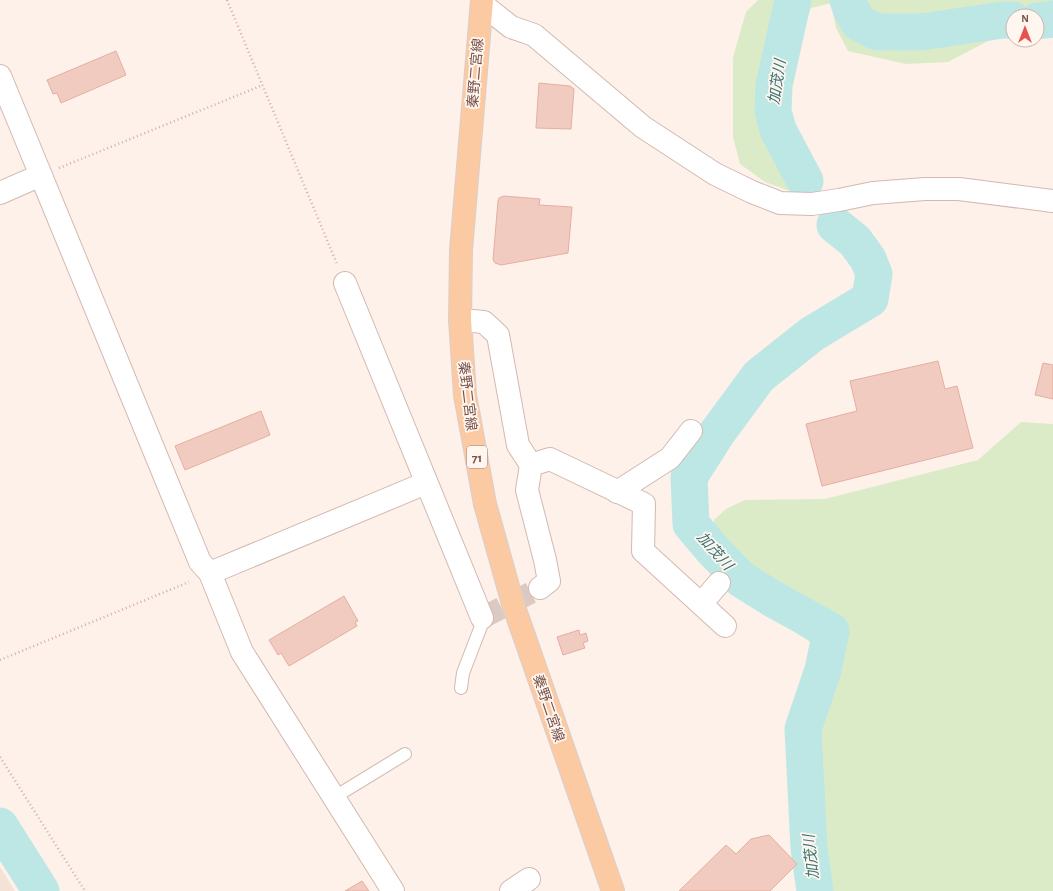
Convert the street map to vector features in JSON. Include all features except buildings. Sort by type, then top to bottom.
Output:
[{"type":"main road","name":"秦野二宮線","points":[[480,1],[461,250],[460,320],[465,395],[485,504],[513,604],[613,891]]},
{"type":"street","points":[[480,1],[511,26],[534,35],[643,127],[715,174],[752,192],[780,203],[812,204],[873,193],[926,189],[959,189],[1053,201]]},
{"type":"street","points":[[0,76],[200,562],[210,574],[242,652],[392,891]]},
{"type":"street","points":[[0,193],[41,175]]},
{"type":"street","points":[[345,283],[482,618]]},
{"type":"street","points":[[460,320],[484,322],[498,335],[518,445],[531,465],[527,490],[549,581],[540,588]]},
{"type":"street","points":[[617,492],[670,458],[690,431]]},
{"type":"street","points":[[531,465],[550,459],[644,504],[642,551],[725,626]]},
{"type":"street","points":[[210,574],[426,483]]},
{"type":"street","points":[[701,604],[719,583]]},
{"type":"street","points":[[511,891],[529,879]]},
{"type":"lane","points":[[462,688],[463,673],[483,621],[482,618]]},
{"type":"lane","points":[[333,798],[405,754]]},
{"type":"path","points":[[227,0],[345,283]]},
{"type":"path","points":[[41,175],[263,86]]},
{"type":"path","points":[[0,660],[210,574]]},
{"type":"path","points":[[0,758],[85,891]]},
{"type":"shaded area","points":[[0,867],[15,891],[0,891]]},
{"type":"green space","points":[[758,0],[1053,0],[1053,25],[1045,29],[1045,8],[1005,8],[1005,35],[988,41],[948,62],[906,64],[848,51],[836,28],[831,3],[811,8],[782,77],[780,102],[788,125],[792,143],[813,165],[818,179],[806,190],[787,190],[765,182],[740,164],[733,137],[733,57],[746,12]]},
{"type":"green space","points":[[1021,422],[1053,424],[1053,891],[825,891],[820,738],[813,644],[792,630],[763,606],[728,571],[716,543],[714,520],[726,509],[745,500],[825,499],[978,460]]},
{"type":"waterway","name":"加茂川","points":[[793,0],[774,85],[773,111],[778,130],[805,181]]},
{"type":"waterway","name":"加茂川","points":[[848,0],[859,23],[877,32],[921,32],[1005,20]]},
{"type":"waterway","name":"加茂川","points":[[1045,20],[1053,19]]},
{"type":"waterway","name":"加茂川","points":[[815,891],[809,848],[803,729],[823,670],[831,631],[773,599],[741,579],[713,550],[691,524],[689,477],[717,433],[759,376],[812,334],[870,299],[874,274],[868,259],[855,241],[835,225]]},
{"type":"waterway","points":[[0,826],[41,891]]},
{"type":"tunnel","points":[[482,618],[540,588]]}]
